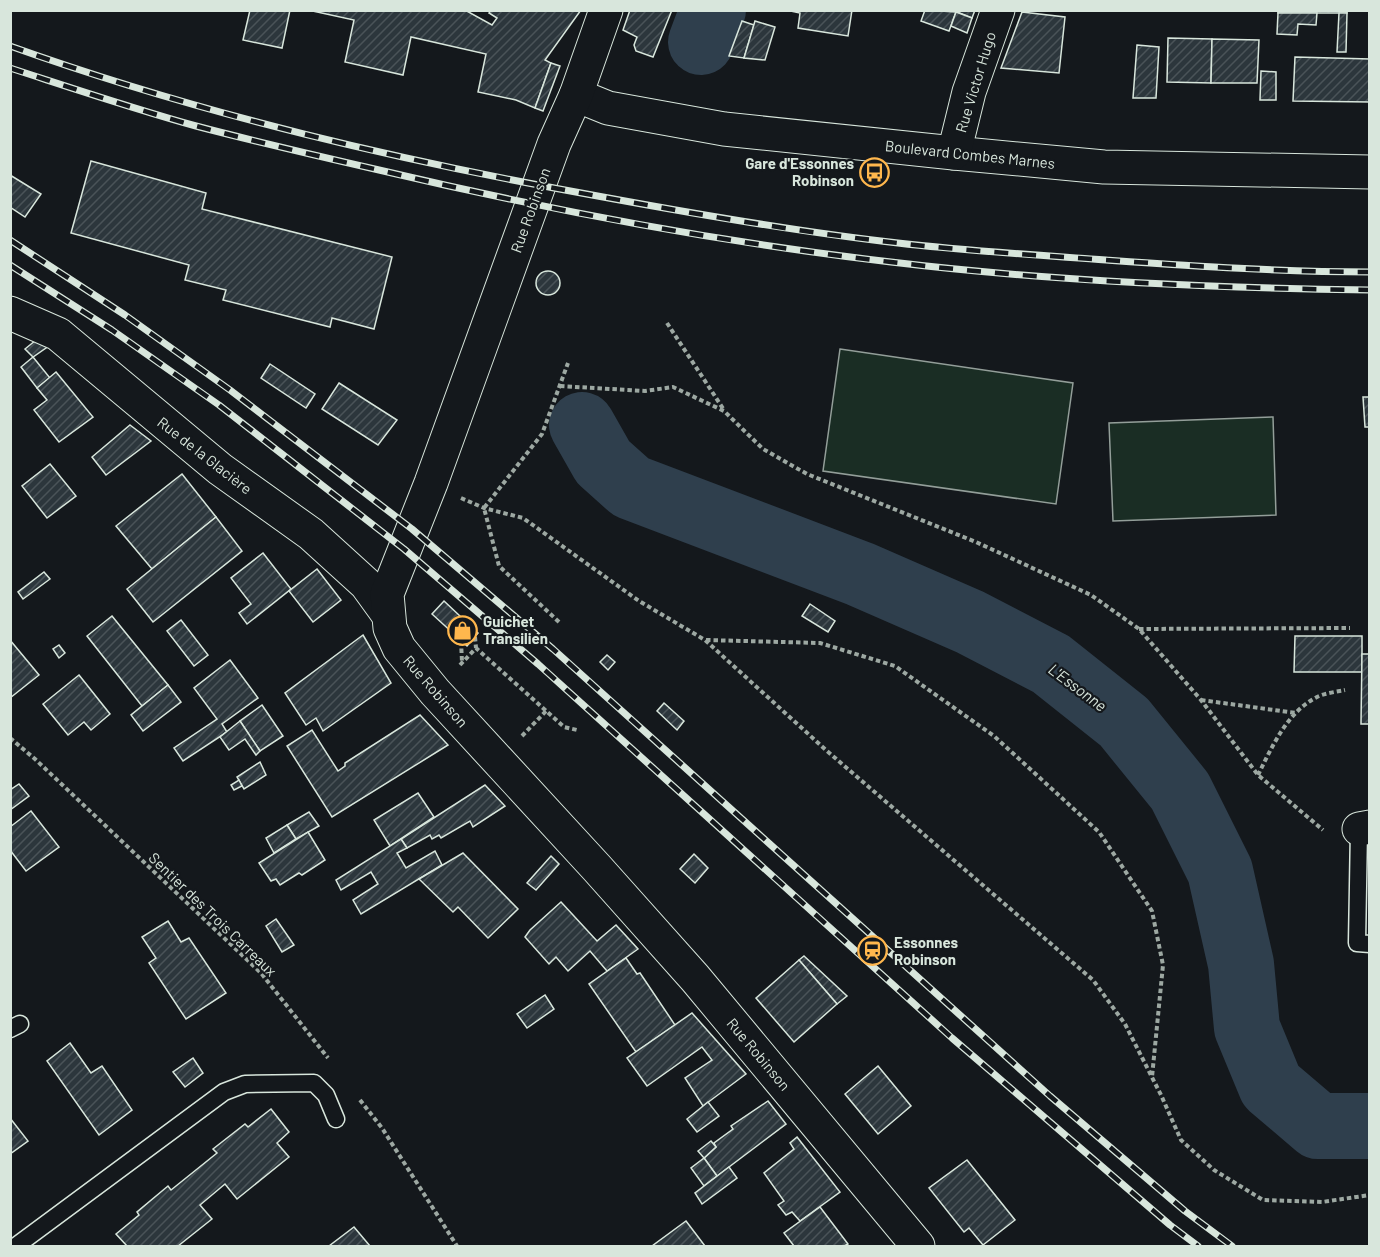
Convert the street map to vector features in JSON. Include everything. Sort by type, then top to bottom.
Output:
[{"type":"street","name":"Rue Robinson","points":[[606,10],[576,95],[554,144],[431,483],[387,594],[390,628],[399,648],[435,692],[695,978],[912,1245]]},
{"type":"street","name":"Rue Victor Hugo","points":[[954,153],[969,92],[998,10]]},
{"type":"street","name":"Boulevard Combes Marnes","points":[[576,95],[608,108],[724,129],[954,153],[1104,167],[1370,172]]},
{"type":"street","name":"Rue de la Glacière","points":[[10,314],[58,334],[220,469],[311,534],[366,584],[387,613]]},
{"type":"lane","points":[[1362,839],[1357,943],[1370,944]]},
{"type":"lane","points":[[16,1246],[224,1092],[245,1084],[314,1083],[326,1095],[336,1119]]},
{"type":"path","points":[[667,323],[724,411],[763,449],[807,474],[976,542],[1091,595],[1139,630],[1201,700],[1258,776],[1362,839]]},
{"type":"path","points":[[484,508],[542,434],[568,363]]},
{"type":"path","points":[[560,386],[645,391],[674,387],[724,411]]},
{"type":"path","points":[[431,483],[484,508],[523,518],[639,601],[705,640],[827,751],[1093,980],[1125,1024],[1180,1140],[1214,1170],[1263,1200],[1322,1202],[1370,1195]]},
{"type":"path","points":[[484,508],[500,566],[559,622]]},
{"type":"path","points":[[1139,630],[1350,628]]},
{"type":"path","points":[[475,637],[476,648],[564,727],[577,730]]},
{"type":"path","points":[[705,640],[820,643],[895,666],[994,736],[1099,832],[1152,911],[1163,965],[1152,1078]]},
{"type":"path","points":[[461,641],[462,663]]},
{"type":"path","points":[[435,692],[476,648]]},
{"type":"path","points":[[1258,776],[1279,734],[1296,713],[1317,697],[1345,690]]},
{"type":"path","points":[[1201,700],[1296,713]]},
{"type":"path","name":"Sentier des Trois Carreaux","points":[[10,738],[261,973],[332,1064]]},
{"type":"path","points":[[353,1091],[382,1128],[457,1246]]},
{"type":"green space","points":[[840,349],[1073,383],[1056,504],[823,471]]},
{"type":"green space","points":[[1273,417],[1276,515],[1113,521],[1109,423]]},
{"type":"building","points":[[250,10],[290,10],[282,48],[243,40]]},
{"type":"building","points":[[308,10],[465,10],[492,25],[497,18],[489,13],[491,10],[581,10],[545,60],[551,63],[535,108],[516,100],[478,92],[486,54],[411,37],[403,75],[345,62],[354,20]]},
{"type":"building","points":[[630,10],[672,10],[653,57],[636,51],[634,45],[637,37],[623,30]]},
{"type":"building","points":[[786,10],[852,10],[848,36],[798,28],[800,13]]},
{"type":"building","points":[[925,10],[956,12],[949,31],[921,21]]},
{"type":"building","points":[[952,10],[975,10],[972,18]]},
{"type":"building","points":[[1278,10],[1347,10],[1347,13],[1278,13]]},
{"type":"building","points":[[956,12],[972,18],[967,33],[951,26]]},
{"type":"building","points":[[1022,12],[1065,17],[1059,73],[1001,68]]},
{"type":"building","points":[[1278,13],[1317,13],[1316,25],[1298,24],[1297,35],[1277,34]]},
{"type":"building","points":[[1339,13],[1347,13],[1346,52],[1337,52]]},
{"type":"building","points":[[742,21],[754,25],[744,58],[729,56]]},
{"type":"building","points":[[755,21],[775,27],[765,60],[744,58]]},
{"type":"building","points":[[1168,38],[1212,39],[1211,83],[1167,82]]},
{"type":"building","points":[[1212,39],[1259,40],[1257,83],[1211,83]]},
{"type":"building","points":[[1137,45],[1159,47],[1156,98],[1133,98]]},
{"type":"building","points":[[1295,57],[1370,59],[1370,102],[1293,101]]},
{"type":"building","points":[[551,63],[560,66],[543,111],[535,108]]},
{"type":"building","points":[[1261,71],[1276,72],[1276,100],[1260,100]]},
{"type":"building","points":[[91,161],[206,193],[202,209],[392,257],[374,329],[332,318],[330,327],[223,300],[226,290],[185,280],[189,265],[71,233]]},
{"type":"building","points":[[10,175],[41,194],[25,217],[10,207]]},
{"type":"building","points":[[548,271],[553,272],[559,278],[559,288],[553,294],[548,295],[543,294],[537,288],[536,283],[537,278],[543,272]]},
{"type":"building","points":[[41,336],[56,341],[33,357],[25,349]]},
{"type":"building","points":[[33,357],[50,378],[37,388],[21,367]]},
{"type":"building","points":[[270,364],[315,394],[306,408],[261,378]]},
{"type":"building","points":[[56,372],[93,417],[59,442],[34,410],[47,400],[37,388]]},
{"type":"building","points":[[339,383],[397,420],[378,445],[322,409]]},
{"type":"building","points":[[1363,397],[1370,397],[1370,427],[1365,427]]},
{"type":"building","points":[[130,425],[151,441],[106,475],[92,457]]},
{"type":"building","points":[[50,464],[76,496],[47,518],[22,486]]},
{"type":"building","points":[[182,474],[216,517],[152,569],[116,526]]},
{"type":"building","points":[[216,517],[242,551],[153,622],[127,589]]},
{"type":"building","points":[[263,553],[291,589],[247,624],[239,613],[251,604],[231,578]]},
{"type":"building","points":[[317,569],[341,600],[313,622],[289,591]]},
{"type":"building","points":[[44,572],[50,579],[23,599],[18,592]]},
{"type":"building","points":[[444,601],[478,633],[467,646],[432,614]]},
{"type":"building","points":[[810,604],[835,621],[828,632],[802,616]]},
{"type":"building","points":[[112,616],[168,685],[142,706],[87,636]]},
{"type":"building","points":[[181,620],[208,655],[194,666],[167,631]]},
{"type":"building","points":[[363,635],[391,683],[323,731],[316,718],[306,725],[285,693]]},
{"type":"building","points":[[1295,636],[1362,636],[1362,672],[1294,672]]},
{"type":"building","points":[[10,640],[39,675],[10,698]]},
{"type":"building","points":[[59,645],[65,653],[59,658],[53,649]]},
{"type":"building","points":[[1362,654],[1370,654],[1370,724],[1361,724]]},
{"type":"building","points":[[607,655],[615,662],[608,670],[600,662]]},
{"type":"building","points":[[230,660],[258,698],[222,724],[227,732],[183,761],[174,748],[217,719],[194,688]]},
{"type":"building","points":[[79,675],[110,714],[91,730],[84,722],[68,735],[43,704]]},
{"type":"building","points":[[168,685],[181,702],[143,731],[131,715]]},
{"type":"building","points":[[664,703],[684,721],[677,730],[657,711]]},
{"type":"building","points":[[262,705],[283,736],[260,751],[240,721]]},
{"type":"building","points":[[420,715],[448,745],[332,817],[287,746],[312,730],[338,771],[345,766],[345,763]]},
{"type":"building","points":[[240,721],[260,751],[256,755],[245,739],[229,750],[220,737]]},
{"type":"building","points":[[260,762],[266,775],[244,789],[237,777]]},
{"type":"building","points":[[239,780],[242,786],[234,790],[231,785]]},
{"type":"building","points":[[19,784],[29,796],[10,810],[10,790]]},
{"type":"building","points":[[485,785],[505,806],[473,827],[470,821],[441,838],[439,835],[432,839],[430,835],[407,848],[401,839]]},
{"type":"building","points":[[418,793],[434,817],[390,846],[374,820]]},
{"type":"building","points":[[31,811],[59,847],[26,871],[10,850],[10,827]]},
{"type":"building","points":[[309,812],[319,826],[296,839],[287,825]]},
{"type":"building","points":[[287,825],[296,839],[274,853],[266,838]]},
{"type":"building","points":[[308,832],[325,860],[302,875],[299,873],[280,885],[276,879],[271,881],[259,863]]},
{"type":"building","points":[[401,839],[407,848],[397,853],[406,868],[435,851],[442,865],[361,914],[353,900],[378,884],[371,872],[341,890],[336,880]]},
{"type":"building","points":[[463,853],[518,909],[488,938],[458,907],[453,912],[419,879]]},
{"type":"building","points":[[694,854],[708,868],[695,883],[680,869]]},
{"type":"building","points":[[551,856],[559,864],[536,890],[527,883]]},
{"type":"building","points":[[561,902],[597,941],[616,925],[638,949],[607,971],[590,951],[568,971],[556,957],[549,964],[525,937]]},
{"type":"building","points":[[276,919],[294,945],[282,952],[266,926]]},
{"type":"building","points":[[168,921],[181,942],[189,938],[226,993],[186,1019],[149,963],[156,958],[142,937]]},
{"type":"building","points":[[804,956],[847,996],[837,1004],[799,960]]},
{"type":"building","points":[[626,958],[637,974],[640,973],[675,1025],[636,1052],[589,984]]},
{"type":"building","points":[[799,960],[837,1004],[794,1042],[756,998]]},
{"type":"building","points":[[545,995],[554,1009],[527,1028],[517,1014]]},
{"type":"building","points":[[692,1013],[746,1074],[703,1106],[685,1078],[712,1060],[702,1047],[647,1086],[627,1058]]},
{"type":"building","points":[[70,1043],[91,1073],[102,1066],[132,1110],[99,1135],[47,1061]]},
{"type":"building","points":[[193,1058],[203,1073],[185,1087],[173,1072]]},
{"type":"building","points":[[878,1066],[911,1106],[878,1134],[845,1094]]},
{"type":"building","points":[[768,1101],[786,1124],[717,1176],[704,1158],[716,1147],[714,1143],[733,1129],[731,1126]]},
{"type":"building","points":[[708,1102],[719,1116],[697,1132],[687,1119]]},
{"type":"building","points":[[271,1109],[289,1132],[277,1143],[289,1157],[237,1199],[225,1184],[200,1205],[212,1219],[178,1246],[127,1246],[116,1234],[139,1215],[137,1212],[168,1186],[171,1190],[217,1153],[213,1149],[245,1124],[248,1127]]},
{"type":"building","points":[[10,1118],[28,1141],[10,1154]]},
{"type":"building","points":[[797,1137],[840,1192],[800,1221],[792,1212],[786,1215],[778,1205],[784,1201],[764,1173],[794,1149],[790,1143]]},
{"type":"building","points":[[711,1141],[716,1147],[704,1158],[698,1151]]},
{"type":"building","points":[[704,1158],[717,1176],[704,1186],[691,1168]]},
{"type":"building","points":[[967,1160],[1015,1220],[983,1245],[969,1228],[964,1232],[929,1188]]},
{"type":"building","points":[[729,1167],[737,1178],[702,1204],[695,1193]]},
{"type":"building","points":[[820,1207],[848,1244],[844,1246],[794,1246],[784,1233]]},
{"type":"building","points":[[686,1221],[705,1246],[652,1246]]},
{"type":"building","points":[[354,1227],[370,1246],[329,1246]]},
{"type":"waterway","name":"L'Essonne","points":[[701,42],[713,10]]},
{"type":"waterway","name":"L'Essonne","points":[[582,425],[603,462],[631,487],[860,574],[970,622],[1051,664],[1124,722],[1180,791],[1220,871],[1241,964],[1247,1028],[1271,1086],[1318,1126],[1370,1126]]},
{"type":"railway","points":[[10,46],[156,94],[304,134],[453,168],[713,217],[861,239],[976,251],[1238,268],[1370,272]]},
{"type":"railway","points":[[10,68],[150,113],[265,143],[443,185],[698,235],[951,269],[1070,279],[1370,290]]},
{"type":"railway","points":[[10,240],[125,315],[230,390],[412,529],[553,649],[1050,1096],[1185,1211],[1232,1246]]},
{"type":"railway","points":[[10,265],[112,330],[219,405],[404,549],[538,664],[952,1038],[1170,1225],[1198,1246]]},
{"type":"place","name":"Gare d'Essonnes Robinson","points":[[875,172]]},
{"type":"place","name":"Guichet Transilien","points":[[462,630]]},
{"type":"place","name":"Essonnes Robinson","points":[[873,951]]}]
